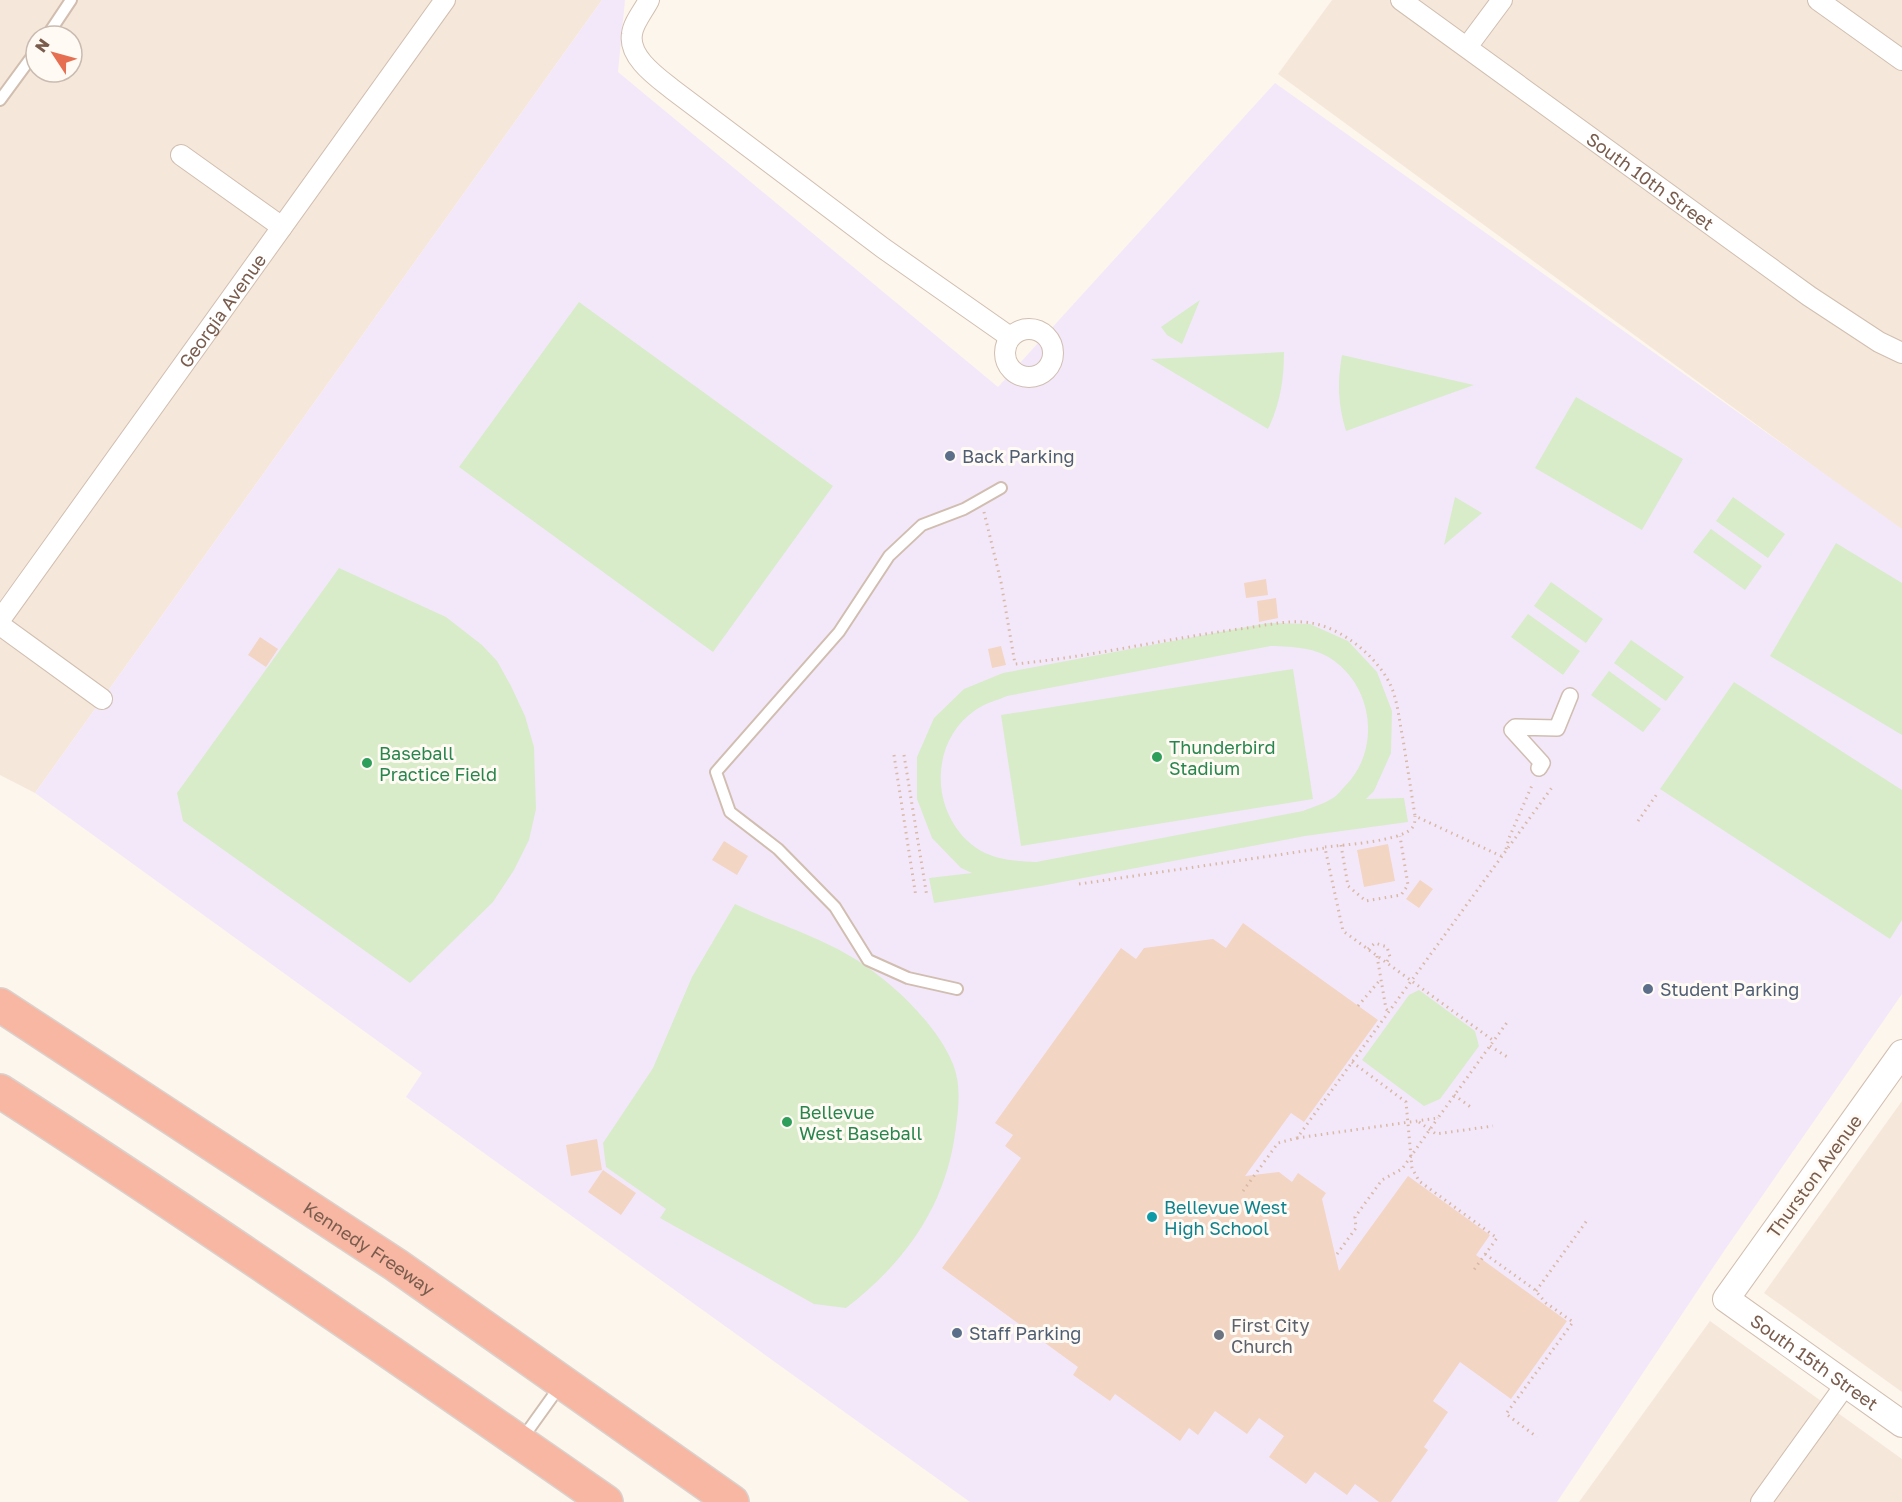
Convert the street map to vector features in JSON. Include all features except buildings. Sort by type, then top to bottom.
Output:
[{"type":"highway","name":"Kennedy Freeway","points":[[0,1005],[396,1264],[732,1502]]},
{"type":"highway","points":[[0,1091],[108,1160],[326,1307],[606,1502]]},
{"type":"street","name":"Georgia Avenue","points":[[0,620],[445,0]]},
{"type":"street","points":[[649,0],[632,32],[632,43],[644,66],[681,97],[883,248],[1010,337]]},
{"type":"street","name":"South 10th Street","points":[[1401,0],[1809,296],[1879,342],[1902,353]]},
{"type":"street","points":[[1467,48],[1502,0]]},
{"type":"street","points":[[1818,0],[1902,60]]},
{"type":"street","points":[[182,155],[282,227]]},
{"type":"street","points":[[0,625],[102,699]]},
{"type":"street","points":[[1539,768],[1542,763],[1512,730],[1515,728],[1557,728],[1570,696]]},
{"type":"street","name":"Thurston Avenue","points":[[1726,1299],[1902,1053]]},
{"type":"street","name":"South 15th Street","points":[[1726,1299],[1902,1424]]},
{"type":"street","points":[[1761,1502],[1846,1384]]},
{"type":"lane","points":[[54,24],[71,0]]},
{"type":"lane","points":[[0,100],[24,67]]},
{"type":"lane","points":[[957,989],[908,978],[868,960],[835,907],[778,849],[730,812],[716,772],[839,632],[889,556],[922,525],[964,509],[1001,488]]},
{"type":"lane","points":[[520,1442],[563,1383]]},
{"type":"path","points":[[981,500],[1001,582],[1015,664],[1062,660],[1184,637],[1294,621],[1320,625],[1338,633],[1360,648],[1375,662],[1389,683],[1398,709],[1415,816],[1415,824],[1400,836],[1079,884]]},
{"type":"path","points":[[904,754],[927,897]]},
{"type":"path","points":[[894,755],[916,897]]},
{"type":"path","points":[[1506,849],[1539,768]]},
{"type":"path","points":[[1297,1138],[1553,786]]},
{"type":"path","points":[[1638,821],[1657,794]]},
{"type":"path","points":[[1415,816],[1501,856]]},
{"type":"path","points":[[1341,845],[1348,886],[1366,901],[1401,895],[1408,885],[1400,836]]},
{"type":"path","points":[[1325,848],[1343,931],[1494,1041]]},
{"type":"path","points":[[1367,950],[1375,943],[1385,945],[1390,951],[1390,957],[1386,963]]},
{"type":"path","points":[[1377,956],[1388,1011]]},
{"type":"path","points":[[1358,1006],[1381,979]]},
{"type":"path","points":[[1337,1254],[1356,1228],[1355,1216],[1382,1180],[1402,1169],[1508,1021]]},
{"type":"path","points":[[1490,1046],[1509,1058]]},
{"type":"path","points":[[1352,1062],[1406,1102],[1412,1168],[1419,1181],[1497,1238],[1473,1272]]},
{"type":"path","points":[[1454,1095],[1472,1108]]},
{"type":"path","points":[[1244,1191],[1278,1143],[1297,1138],[1438,1118]]},
{"type":"path","points":[[1417,1121],[1436,1134],[1493,1126]]},
{"type":"path","points":[[1536,1292],[1588,1220]]},
{"type":"path","points":[[1485,1254],[1573,1323],[1506,1414],[1538,1437]]},
{"type":"shaded area","points":[[0,0],[602,0],[35,793],[0,775]]},
{"type":"shaded area","name":"Bellevue West High School","points":[[602,0],[625,0],[618,72],[998,387],[1275,83],[1902,529],[1902,994],[1724,1251],[1557,1502],[970,1502],[406,1097],[422,1073],[35,793]]},
{"type":"shaded area","points":[[1332,0],[1902,0],[1902,531],[1278,74]]},
{"type":"shaded area","points":[[1902,1101],[1902,1392],[1764,1293]]},
{"type":"shaded area","points":[[1710,1321],[1902,1459],[1902,1502],[1579,1502]]},
{"type":"green space","points":[[1200,300],[1182,344],[1167,335],[1161,327]]},
{"type":"green space","points":[[579,302],[833,486],[713,652],[459,467]]},
{"type":"green space","points":[[1284,352],[1280,392],[1268,429],[1151,359]]},
{"type":"green space","points":[[1342,355],[1474,385],[1346,431],[1339,393]]},
{"type":"green space","points":[[1576,397],[1683,459],[1642,530],[1535,468]]},
{"type":"green space","points":[[1455,497],[1482,513],[1444,545]]},
{"type":"green space","points":[[1733,497],[1785,534],[1768,558],[1716,521]]},
{"type":"green space","points":[[1711,529],[1762,566],[1745,590],[1693,552]]},
{"type":"green space","points":[[1836,543],[1902,583],[1902,735],[1770,656]]},
{"type":"green space","name":"Baseball Practice Field","points":[[339,568],[446,617],[482,645],[497,661],[511,686],[525,716],[534,747],[536,809],[529,840],[514,870],[493,902],[410,983],[183,821],[177,793]]},
{"type":"green space","points":[[1551,582],[1603,619],[1586,643],[1534,606]]},
{"type":"green space","points":[[1528,614],[1580,651],[1563,675],[1511,637]]},
{"type":"green space","points":[[1268,623],[1310,624],[1348,641],[1377,672],[1392,711],[1391,753],[1374,791],[1366,799],[1404,798],[1408,822],[1305,836],[1041,886],[934,903],[929,878],[972,873],[961,868],[932,838],[917,799],[917,757],[934,718],[964,689],[1003,673]],"holes":[[[1271,646],[1311,650],[1333,660],[1347,672],[1364,703],[1368,720],[1368,738],[1364,755],[1357,771],[1335,797],[1303,811],[1036,862],[989,855],[975,847],[960,833],[949,815],[943,797],[941,777],[943,757],[950,739],[961,722],[977,709],[1007,696]]]},
{"type":"green space","points":[[1631,640],[1684,677],[1666,701],[1614,663]]},
{"type":"green space","name":"Thunderbird Stadium","points":[[1293,669],[1313,799],[1021,846],[1001,715]]},
{"type":"green space","points":[[1609,671],[1661,709],[1643,732],[1591,695]]},
{"type":"green space","points":[[1734,682],[1902,790],[1902,920],[1890,939],[1660,789]]},
{"type":"green space","name":"Bellevue West Baseball","points":[[735,904],[838,949],[855,958],[882,978],[929,1024],[947,1051],[956,1072],[959,1095],[956,1127],[944,1181],[933,1206],[921,1229],[888,1271],[846,1308],[814,1304],[660,1218],[666,1209],[606,1167],[603,1143],[653,1068],[692,977]]},
{"type":"green space","points":[[1419,990],[1475,1031],[1479,1046],[1440,1099],[1424,1106],[1362,1060],[1409,995]]},
{"type":"place","name":"Back Parking","points":[[950,456]]},
{"type":"place","name":"Thunderbird Stadium","points":[[1157,757]]},
{"type":"place","name":"Baseball Practice Field","points":[[367,763]]},
{"type":"place","name":"Student Parking","points":[[1648,989]]},
{"type":"place","name":"Bellevue West Baseball","points":[[787,1122]]},
{"type":"place","name":"Bellevue West High School","points":[[1152,1217]]},
{"type":"place","name":"Staff Parking","points":[[957,1333]]},
{"type":"place","name":"First City Church","points":[[1219,1335]]}]
